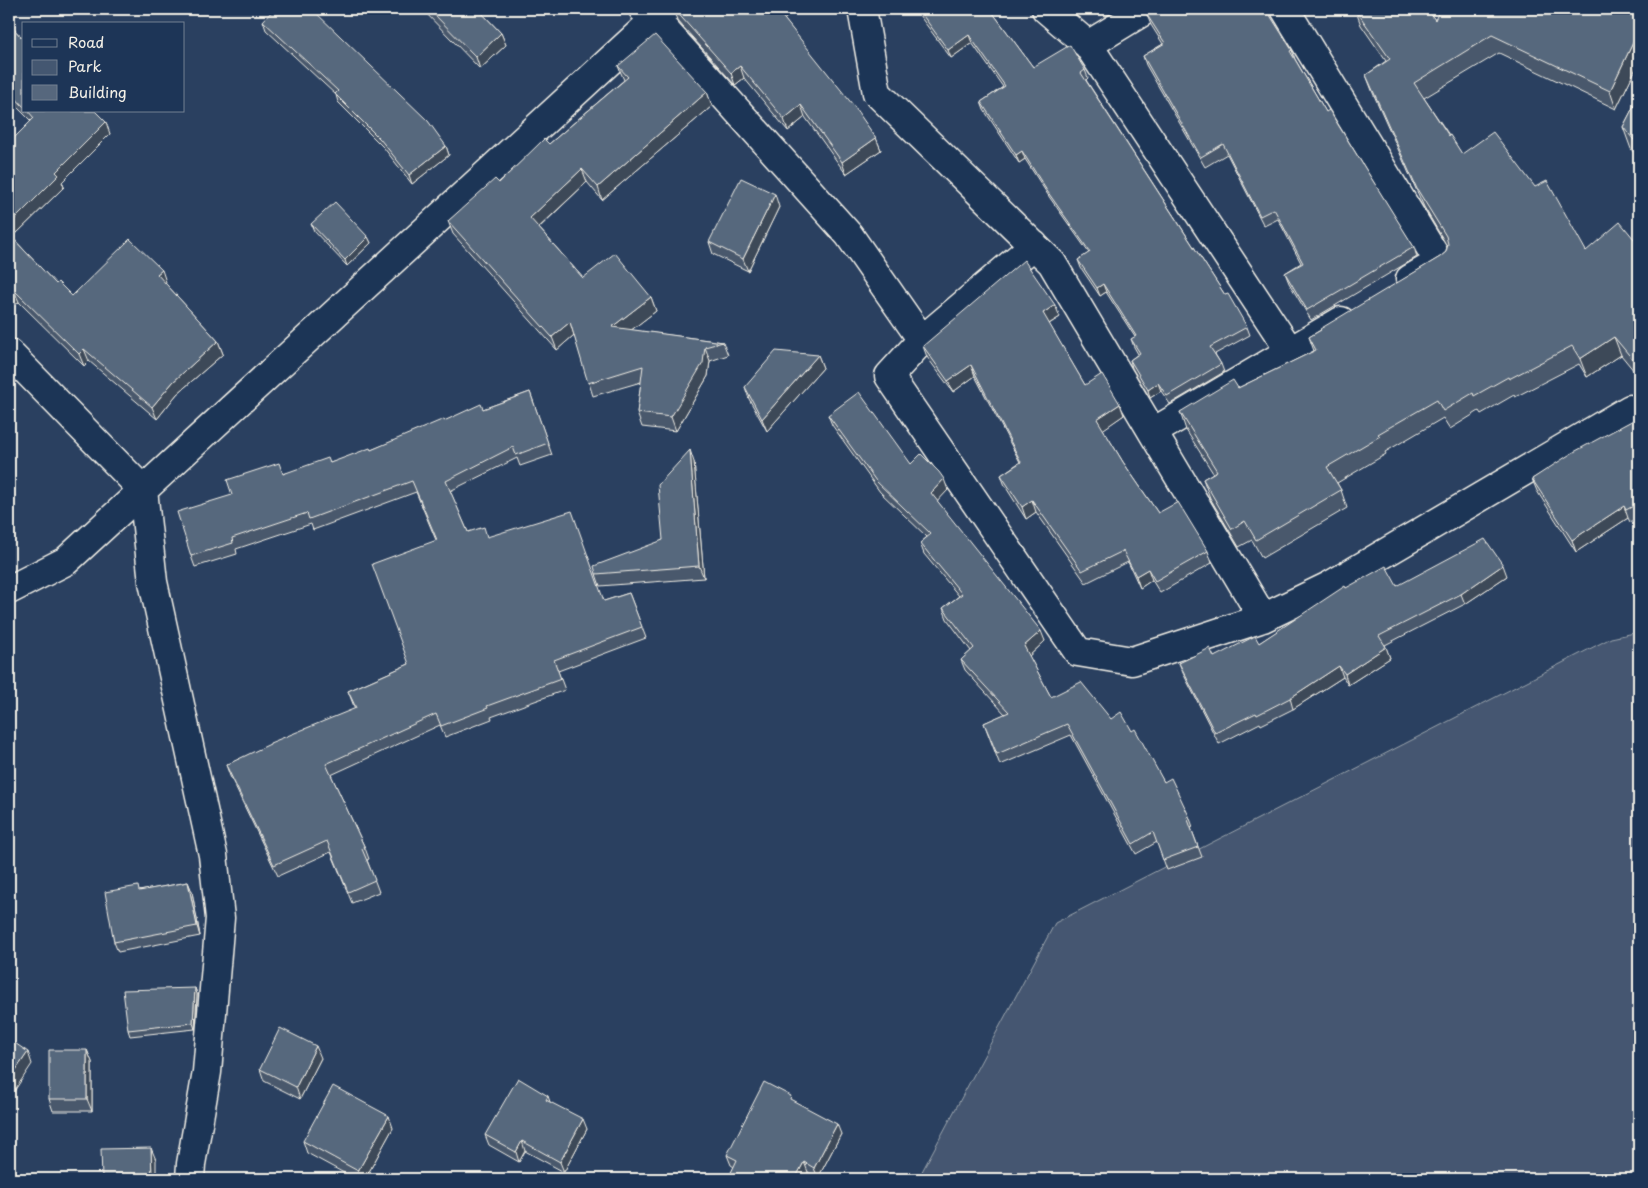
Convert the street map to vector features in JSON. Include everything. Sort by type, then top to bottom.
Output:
[{"type":"street","points":[[862,9],[877,93],[1052,263],[1263,618]]},
{"type":"street","points":[[1046,9],[1088,45],[1290,351]]},
{"type":"street","points":[[1088,45],[1147,9]]},
{"type":"street","points":[[1285,9],[1439,262],[1389,292]]},
{"type":"street","points":[[9,590],[66,561],[654,12],[849,235],[922,340]]},
{"type":"street","points":[[1034,245],[922,340],[889,376],[1078,652],[1132,661],[1263,618],[1329,586],[1630,409]]},
{"type":"street","points":[[1153,432],[1364,307]]},
{"type":"street","points":[[9,353],[143,490],[153,582],[213,855],[220,918],[207,1072],[190,1164],[190,1179]]},
{"type":"green space","points":[[1639,632],[1639,1179],[918,1179],[1055,923],[1611,638]]},
{"type":"building","points":[[274,9],[312,9],[428,121],[446,146],[409,175],[380,139],[335,94],[338,91],[263,21]]},
{"type":"building","points":[[429,9],[478,9],[501,33],[476,57]]},
{"type":"building","points":[[674,9],[778,9],[853,105],[876,138],[842,162],[801,105],[784,119],[740,66],[731,73]]},
{"type":"building","points":[[918,9],[990,9],[1033,67],[1070,45],[1085,70],[1081,73],[1225,295],[1228,294],[1247,327],[1210,347],[1221,364],[1167,396],[1158,383],[1148,390],[1130,360],[1140,353],[1131,339],[1136,336],[1103,284],[1097,288],[1078,260],[1090,252],[1047,191],[1022,151],[1016,155],[981,102],[1005,86],[969,35],[948,50]]},
{"type":"building","points":[[1154,9],[1266,9],[1292,50],[1290,51],[1326,112],[1329,110],[1414,247],[1307,310],[1285,273],[1303,263],[1274,209],[1260,216],[1223,144],[1201,157],[1143,56],[1165,43],[1147,15]]},
{"type":"building","points":[[1355,9],[1427,9],[1435,20],[1440,9],[1639,9],[1639,30],[1610,91],[1492,35],[1414,83],[1462,154],[1493,132],[1535,187],[1547,181],[1586,251],[1620,222],[1639,245],[1639,367],[1614,337],[1580,359],[1572,346],[1474,396],[1473,393],[1443,411],[1437,400],[1378,434],[1380,436],[1327,467],[1341,490],[1256,540],[1245,521],[1232,529],[1203,479],[1217,471],[1180,412],[1233,380],[1238,388],[1316,350],[1309,337],[1440,257],[1446,252],[1448,244],[1446,236],[1417,189],[1366,75],[1390,59]]},
{"type":"building","points":[[9,24],[22,38],[22,105],[9,91],[11,89],[9,86]]},
{"type":"building","points":[[655,35],[707,92],[598,187],[582,169],[530,218],[583,278],[615,253],[651,297],[612,327],[723,342],[705,347],[703,363],[671,417],[637,413],[643,366],[588,383],[570,322],[552,337],[448,221],[495,179],[499,183],[544,139],[549,144],[628,77],[618,66]]},
{"type":"building","points":[[1639,96],[1639,146],[1623,127]]},
{"type":"building","points":[[29,112],[96,112],[106,122],[56,172],[59,175],[11,223],[9,220],[9,143],[34,118]]},
{"type":"building","points":[[741,178],[775,194],[743,259],[709,242]]},
{"type":"building","points":[[335,202],[368,237],[345,260],[311,224]]},
{"type":"building","points":[[9,234],[56,284],[58,282],[72,296],[130,239],[162,270],[157,274],[218,341],[173,382],[152,407],[84,349],[79,354],[14,290],[11,293],[9,291]]},
{"type":"building","points":[[1024,260],[1055,305],[1043,313],[1085,385],[1102,374],[1120,404],[1097,419],[1123,462],[1158,513],[1178,502],[1208,551],[1155,581],[1148,569],[1136,576],[1123,551],[1082,571],[1032,500],[1022,507],[1001,475],[1021,462],[971,365],[948,381],[923,346]]},
{"type":"building","points":[[776,351],[818,355],[762,419],[745,387]]},
{"type":"building","points":[[530,392],[548,443],[516,455],[513,447],[446,481],[468,532],[484,527],[487,537],[572,511],[604,601],[629,593],[642,627],[554,660],[561,679],[487,706],[488,708],[441,726],[436,714],[326,764],[365,848],[362,849],[375,880],[348,892],[327,841],[274,865],[226,765],[270,743],[356,708],[348,691],[409,664],[372,564],[437,540],[412,481],[309,519],[307,513],[232,538],[233,543],[191,556],[177,512],[232,495],[227,480],[279,463],[283,474],[328,458],[330,463],[370,448],[371,450],[481,404],[483,409]]},
{"type":"building","points":[[859,392],[911,464],[921,454],[939,472],[944,479],[931,493],[1041,631],[1024,646],[1051,697],[1081,682],[1111,719],[1121,712],[1132,731],[1135,729],[1164,782],[1171,778],[1189,816],[1187,817],[1198,847],[1163,860],[1153,832],[1133,844],[1067,724],[997,754],[984,723],[1009,712],[961,660],[974,648],[943,608],[962,594],[920,543],[931,534],[876,481],[828,415]]},
{"type":"building","points":[[1639,417],[1639,503],[1626,510],[1624,506],[1572,540],[1532,479],[1572,453]]},
{"type":"building","points":[[690,450],[699,566],[596,574],[594,566],[663,540],[658,485]]},
{"type":"building","points":[[1485,539],[1503,565],[1461,594],[1379,636],[1386,647],[1345,674],[1339,666],[1290,698],[1215,733],[1179,663],[1210,648],[1214,657],[1255,636],[1259,643],[1345,586],[1346,588],[1386,566],[1397,586]]},
{"type":"building","points":[[188,882],[197,926],[114,942],[105,892],[138,886],[139,891]]},
{"type":"building","points":[[195,988],[193,1023],[128,1030],[123,990]]},
{"type":"building","points":[[280,1028],[316,1046],[296,1087],[260,1069]]},
{"type":"building","points":[[9,1039],[28,1052],[9,1080]]},
{"type":"building","points":[[49,1050],[87,1050],[87,1099],[49,1099]]},
{"type":"building","points":[[518,1078],[548,1096],[546,1100],[583,1119],[560,1162],[522,1141],[516,1152],[485,1135]]},
{"type":"building","points":[[764,1082],[791,1096],[790,1099],[837,1124],[814,1168],[804,1162],[795,1179],[728,1179],[737,1160],[727,1155]]},
{"type":"building","points":[[333,1086],[389,1116],[358,1171],[303,1141]]},
{"type":"building","points":[[151,1148],[152,1179],[102,1179],[101,1149]]}]
